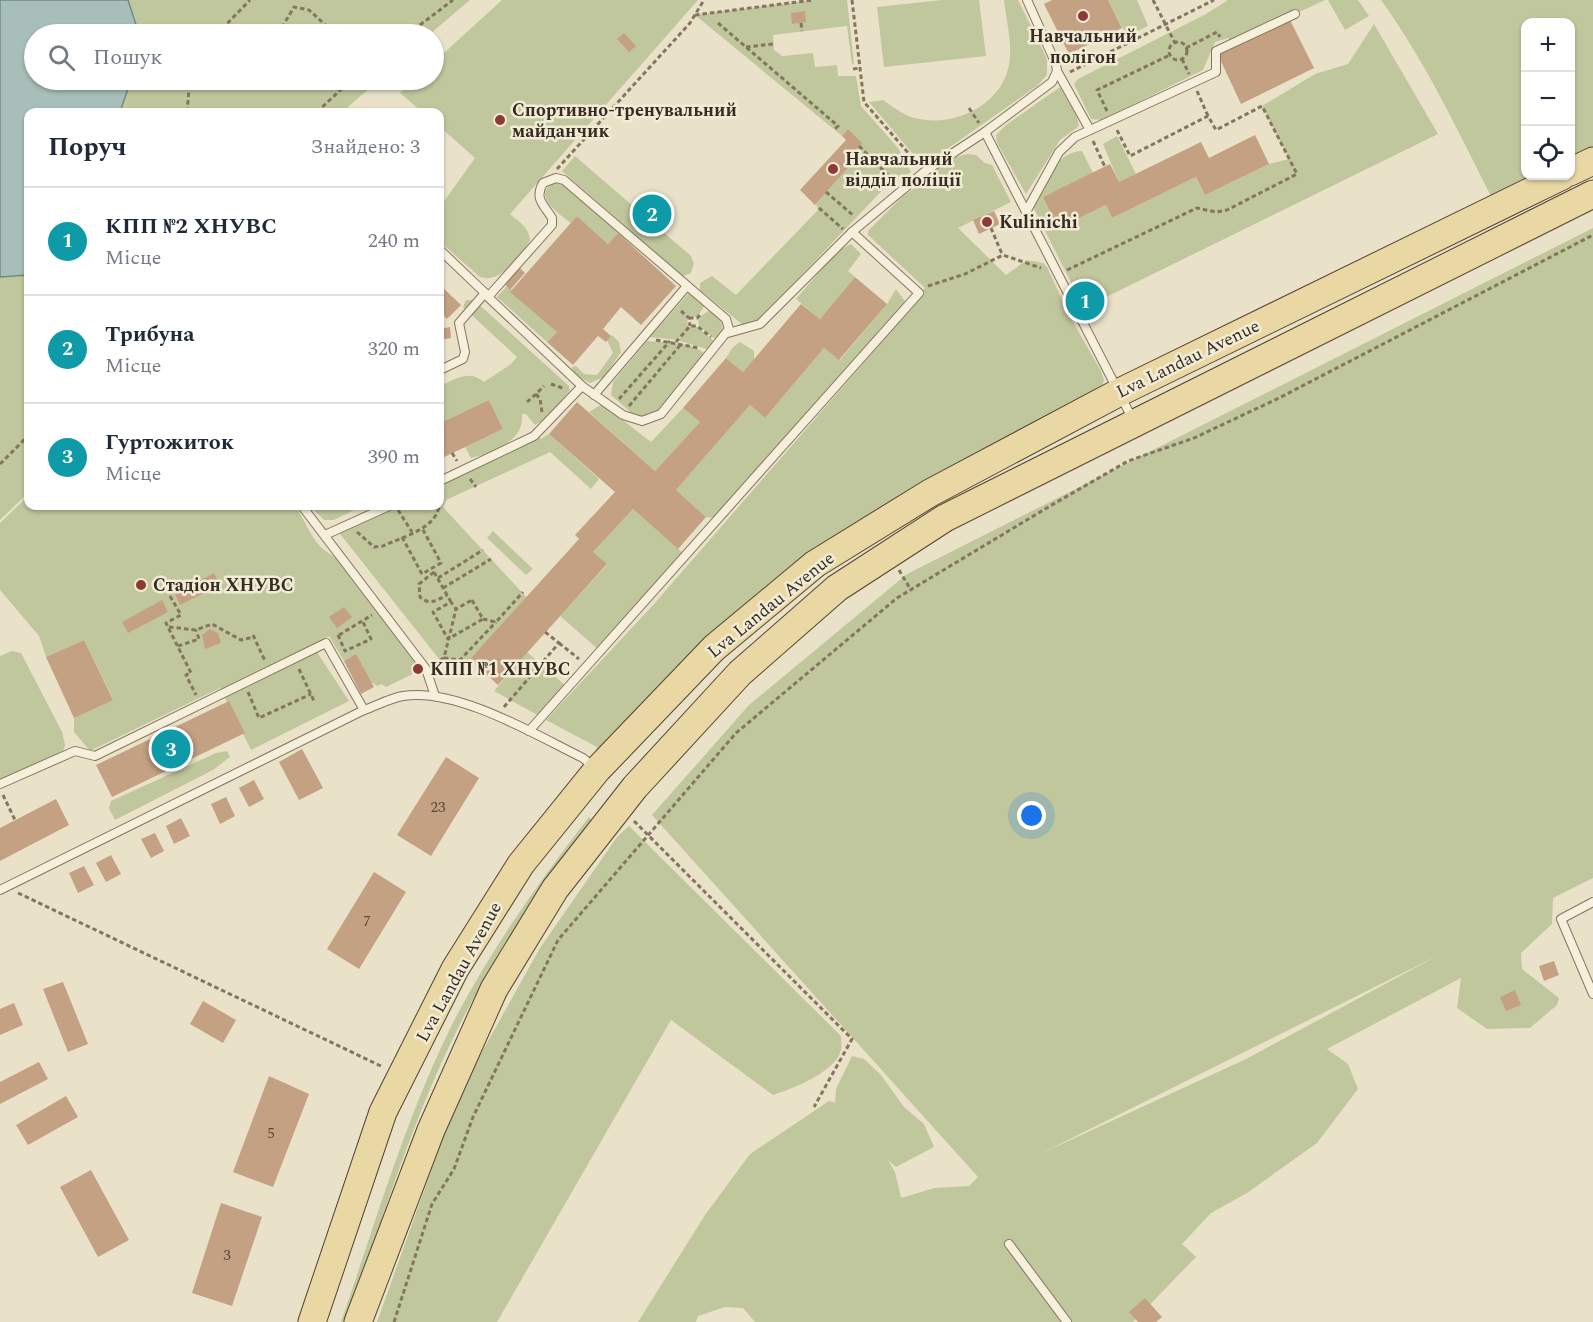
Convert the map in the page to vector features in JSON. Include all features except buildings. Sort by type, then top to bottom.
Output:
[{"type":"main road","points":[[1575,169],[1593,160]]},
{"type":"main road","name":"Lva Landau Avenue","points":[[312,1322],[384,1112],[455,969],[521,864],[597,770],[714,648],[815,564],[930,493],[1118,393],[1554,180]]},
{"type":"main road","name":"Lva Landau Avenue","points":[[358,1322],[431,1130],[494,989],[555,889],[620,807],[740,673],[837,588],[945,518],[1593,194]]},
{"type":"main road","points":[[597,770],[620,807]]},
{"type":"lane","points":[[1027,0],[1059,74],[1089,131]]},
{"type":"lane","points":[[1026,212],[1059,152],[1075,137],[1216,72],[1216,51],[1295,14]]},
{"type":"lane","points":[[444,254],[582,386],[621,414],[632,420],[642,421],[661,414],[728,333],[745,331],[760,324],[850,233],[924,172],[985,132],[1052,82],[1059,74]]},
{"type":"lane","points":[[985,132],[1134,423]]},
{"type":"lane","points":[[444,368],[463,359],[465,352],[459,323],[552,225],[552,218],[538,194],[543,183],[549,179],[564,180],[726,319],[728,333]]},
{"type":"lane","points":[[529,731],[919,292],[850,233]]},
{"type":"lane","points":[[594,395],[687,286]]},
{"type":"lane","points":[[444,480],[534,436],[582,386]]},
{"type":"lane","points":[[305,510],[426,669],[435,696]]},
{"type":"lane","points":[[325,535],[380,510]]},
{"type":"lane","points":[[0,786],[75,751],[95,756],[326,644],[364,710]]},
{"type":"lane","points":[[3,888],[364,710],[402,696],[435,696],[497,715],[583,758],[597,770]]},
{"type":"lane","points":[[1593,902],[1561,919],[1593,994]]},
{"type":"lane","points":[[1009,1244],[1067,1322]]},
{"type":"path","points":[[227,24],[250,0]]},
{"type":"path","points":[[421,24],[453,0]]},
{"type":"path","points":[[549,179],[695,15],[704,0]]},
{"type":"path","points":[[695,15],[813,0]]},
{"type":"path","points":[[852,0],[864,102],[924,172]]},
{"type":"path","points":[[1153,0],[1175,43]]},
{"type":"path","points":[[1059,74],[1214,0]]},
{"type":"path","points":[[284,24],[294,7],[309,10],[324,24]]},
{"type":"path","points":[[718,23],[838,126],[834,130]]},
{"type":"path","points":[[801,23],[802,31]]},
{"type":"path","points":[[1186,48],[1217,32],[1225,46]]},
{"type":"path","points":[[734,48],[740,42]]},
{"type":"path","points":[[1175,43],[1182,44],[1186,48],[1187,54],[1181,60],[1175,60],[1170,55],[1169,48],[1175,43]]},
{"type":"path","points":[[746,47],[773,44]]},
{"type":"path","points":[[919,292],[931,283],[965,274],[1003,255],[1059,274],[1197,208],[1216,212],[1227,210],[1297,174],[1262,106],[1216,130],[1208,116],[1130,156],[1097,90],[1170,55]]},
{"type":"path","points":[[853,69],[860,68]]},
{"type":"path","points":[[784,88],[788,83]]},
{"type":"path","points":[[187,108],[189,90]]},
{"type":"path","points":[[321,108],[340,90]]},
{"type":"path","points":[[969,108],[985,132]]},
{"type":"path","points":[[1089,131],[1105,167]]},
{"type":"path","points":[[859,146],[903,189]]},
{"type":"path","points":[[826,192],[862,223]]},
{"type":"path","points":[[819,208],[850,233]]},
{"type":"path","points":[[991,228],[1003,255]]},
{"type":"path","points":[[394,1322],[432,1204],[454,1169],[473,1117],[558,940],[736,733],[897,598],[1128,461],[1194,438],[1279,398],[1593,236]]},
{"type":"path","points":[[675,342],[690,326]]},
{"type":"path","points":[[642,339],[682,343],[712,352]]},
{"type":"path","points":[[612,407],[670,341]]},
{"type":"path","points":[[621,414],[682,343]]},
{"type":"path","points":[[643,372],[651,379]]},
{"type":"path","points":[[527,402],[544,386]]},
{"type":"path","points":[[536,394],[540,399],[544,425]]},
{"type":"path","points":[[0,464],[24,440]]},
{"type":"path","points":[[398,510],[412,532]]},
{"type":"path","points":[[351,523],[360,537],[374,547],[421,528],[438,516],[439,510]]},
{"type":"path","points":[[421,528],[441,563],[419,584],[420,597],[424,601],[433,602],[447,595]]},
{"type":"path","points":[[402,537],[422,574],[433,570]]},
{"type":"path","points":[[438,578],[483,550]]},
{"type":"path","points":[[443,588],[491,559]]},
{"type":"path","points":[[898,569],[911,590]]},
{"type":"path","points":[[433,570],[456,609]]},
{"type":"path","points":[[426,669],[444,658],[460,660],[523,592]]},
{"type":"path","points":[[170,596],[181,615],[166,623],[191,673],[186,675],[200,705]]},
{"type":"path","points":[[444,658],[456,609],[472,600],[483,620]]},
{"type":"path","points":[[448,639],[433,612],[451,602]]},
{"type":"path","points":[[326,644],[381,609]]},
{"type":"path","points":[[338,635],[345,651],[371,639],[363,620]]},
{"type":"path","points":[[448,639],[483,620],[496,622]]},
{"type":"path","points":[[169,627],[196,630],[212,624],[241,640],[253,636],[270,671]]},
{"type":"path","points":[[178,646],[199,639],[196,630]]},
{"type":"path","points":[[545,632],[586,665]]},
{"type":"path","points":[[497,715],[559,643]]},
{"type":"path","points":[[294,659],[314,701]]},
{"type":"path","points":[[244,684],[259,718],[311,694]]},
{"type":"path","points":[[0,786],[15,820]]},
{"type":"path","points":[[620,807],[852,1039],[814,1107]]},
{"type":"path","points":[[3,888],[402,1076]]},
{"type":"green space","points":[[128,0],[470,0],[442,24],[136,24]]},
{"type":"green space","name":"Спортивно-тренувальний майданчик","points":[[502,0],[698,0],[510,214],[526,228],[530,240],[509,268],[495,277],[480,277],[444,246],[444,201],[475,158],[444,131],[444,108],[417,108],[400,93],[403,90],[444,90],[444,53]]},
{"type":"green space","points":[[813,0],[847,0],[854,63],[852,65],[847,26],[773,35],[774,50],[782,56],[813,53],[815,67],[837,65],[838,76],[856,76],[861,106],[898,148],[911,172],[889,183],[760,319],[743,325],[700,290],[700,283],[712,276],[736,295],[818,210],[816,204],[861,153],[856,149],[848,130],[842,136],[695,15]]},
{"type":"green space","points":[[942,0],[979,0],[986,56],[884,67],[877,7]]},
{"type":"green space","points":[[1004,0],[1018,0],[1047,59],[1047,75],[1037,86],[923,166],[869,102],[883,100],[915,118],[945,120],[973,111],[986,102],[996,92],[1009,65],[1010,40]]},
{"type":"green space","points":[[1108,0],[1137,0],[1148,26],[1127,36]]},
{"type":"green space","points":[[1228,0],[1325,0],[1232,43],[1228,38],[1215,42],[1203,70],[1102,120],[1091,119],[1074,84],[1078,79],[1206,14]]},
{"type":"green space","points":[[1328,0],[1358,0],[1369,16],[1345,30]]},
{"type":"green space","points":[[1381,0],[1593,0],[1593,147],[1575,156],[1575,18],[1521,18],[1521,180],[1528,180],[1492,198],[1454,122],[1397,23]]},
{"type":"green space","points":[[1374,24],[1438,134],[1094,303],[1089,294],[1079,298],[1033,207],[1057,163],[1072,153],[1082,151],[1093,173],[1043,197],[1058,228],[1106,205],[1112,218],[1196,177],[1205,195],[1269,164],[1289,159],[1262,106],[1315,74],[1348,64]]},
{"type":"green space","points":[[1060,87],[1077,117],[1079,126],[1060,140],[1026,194],[997,143],[996,135],[1006,125]]},
{"type":"green space","points":[[128,90],[367,90],[347,108],[121,108]]},
{"type":"green space","points":[[1117,136],[1136,174],[1119,182],[1103,144]]},
{"type":"green space","points":[[967,154],[976,155],[985,163],[992,165],[1011,202],[958,228],[1006,275],[1027,260],[1043,263],[1047,267],[1069,315],[1101,371],[1104,380],[1100,393],[869,523],[849,526],[801,558],[798,572],[594,756],[597,747],[546,720],[654,604],[907,313],[905,309],[715,518],[706,517],[676,490],[750,405],[765,418],[824,348],[840,360],[887,304],[896,289],[908,305],[925,288],[868,235],[868,231],[904,195],[938,173],[938,169],[953,158]]},
{"type":"green space","points":[[575,156],[691,256],[694,264],[691,273],[683,276],[562,171]]},
{"type":"green space","points":[[554,182],[560,182],[568,188],[618,233],[608,244],[577,216],[571,223],[549,204],[545,193]]},
{"type":"green space","points":[[1593,228],[1593,878],[1553,898],[1552,924],[1521,953],[1522,969],[1559,998],[1557,1005],[1530,1028],[1487,1029],[1457,1008],[1461,978],[1327,1049],[1348,1064],[1358,1089],[1317,1143],[1247,1193],[1211,1213],[1182,1244],[1196,1257],[1133,1322],[755,1322],[743,1308],[725,1307],[698,1316],[696,1322],[638,1322],[705,1215],[750,1154],[829,1101],[835,1103],[836,1089],[852,1056],[864,1059],[881,1075],[904,1107],[924,1124],[934,1147],[896,1167],[888,1160],[895,1172],[901,1198],[934,1188],[969,1186],[978,1177],[652,815],[749,705],[907,574]],"holes":[[[1437,956],[1246,1059],[1040,1154]]]},
{"type":"green space","points":[[851,244],[861,254],[848,271],[855,277],[820,319],[796,299],[838,250]]},
{"type":"green space","points":[[24,275],[24,497],[0,520],[0,277]]},
{"type":"green space","points":[[507,286],[557,332],[547,342],[497,297]]},
{"type":"green space","points":[[689,293],[705,305],[697,317],[687,316],[688,327],[697,327],[713,340],[715,343],[710,350],[680,341],[680,337],[676,340],[650,337]]},
{"type":"green space","points":[[466,300],[474,300],[569,386],[570,390],[546,419],[535,425],[526,414],[522,414],[519,431],[513,438],[498,449],[471,458],[465,447],[503,429],[489,400],[444,421],[444,384],[462,376],[473,376],[484,382],[511,364],[517,357],[463,307]]},
{"type":"green space","points":[[711,309],[719,318],[723,328],[722,337],[716,340],[699,326],[698,318]]},
{"type":"green space","points":[[612,335],[619,342],[621,352],[604,377],[590,383],[573,374],[572,367],[576,366],[584,374],[597,375],[613,353],[607,340]]},
{"type":"green space","points":[[647,341],[686,345],[700,350],[705,355],[661,412],[653,416],[636,417],[611,395],[613,382]]},
{"type":"green space","points":[[740,342],[754,351],[754,360],[743,372],[726,358],[733,347]]},
{"type":"green space","points":[[602,404],[651,442],[683,408],[700,422],[655,471],[589,412]]},
{"type":"green space","points":[[537,433],[541,439],[549,434],[599,479],[591,489],[550,452],[446,500],[444,505],[444,479]]},
{"type":"green space","points":[[24,500],[24,510],[297,510],[317,543],[339,559],[414,657],[417,672],[386,687],[382,684],[377,686],[370,681],[356,655],[344,661],[329,636],[310,646],[315,649],[349,701],[251,750],[220,688],[90,751],[74,732],[74,718],[113,699],[84,640],[46,657],[39,636],[0,590],[0,523]]},
{"type":"green space","points":[[444,508],[528,599],[457,672],[443,664],[337,530],[380,510],[444,510]]},
{"type":"green space","points":[[633,509],[685,555],[599,650],[560,616],[607,565],[593,552]]},
{"type":"green space","points":[[314,510],[354,510],[334,520],[324,520]]},
{"type":"green space","points":[[493,531],[533,569],[526,575],[487,538]]},
{"type":"green space","points":[[12,651],[21,653],[62,732],[65,745],[63,752],[0,778],[0,656]]},
{"type":"green space","points":[[527,652],[567,687],[541,717],[494,691]]},
{"type":"green space","points":[[227,751],[230,757],[213,770],[115,820],[109,808],[111,801],[216,753]]},
{"type":"green space","points":[[589,817],[594,822],[491,969],[444,1056],[413,1131],[347,1322],[341,1322],[408,1128],[457,1015],[486,963],[519,913]]},
{"type":"green space","points":[[629,826],[841,1036],[841,1048],[837,1058],[812,1078],[773,1095],[671,1020],[497,1322],[377,1322],[459,1093],[540,948],[617,837]]},
{"type":"water","points":[[0,0],[128,0],[136,24],[24,24],[24,90],[128,90],[121,108],[24,108],[24,275],[0,277]]},
{"type":"place","name":"Навчальний полігон","points":[[1083,16]]},
{"type":"place","name":"Спортивно-тренувальний майданчик","points":[[500,120]]},
{"type":"place","name":"Навчальний відділ поліції","points":[[833,169]]},
{"type":"place","name":"Трибуна","points":[[652,214]]},
{"type":"place","name":"Kulinichi","points":[[987,222]]},
{"type":"place","name":"КПП №2 ХНУВС","points":[[1085,301]]},
{"type":"place","name":"Стадіон ХНУВС","points":[[141,585]]},
{"type":"place","name":"КПП №1 ХНУВС","points":[[418,669]]},
{"type":"place","name":"Гуртожиток","points":[[171,749]]}]
